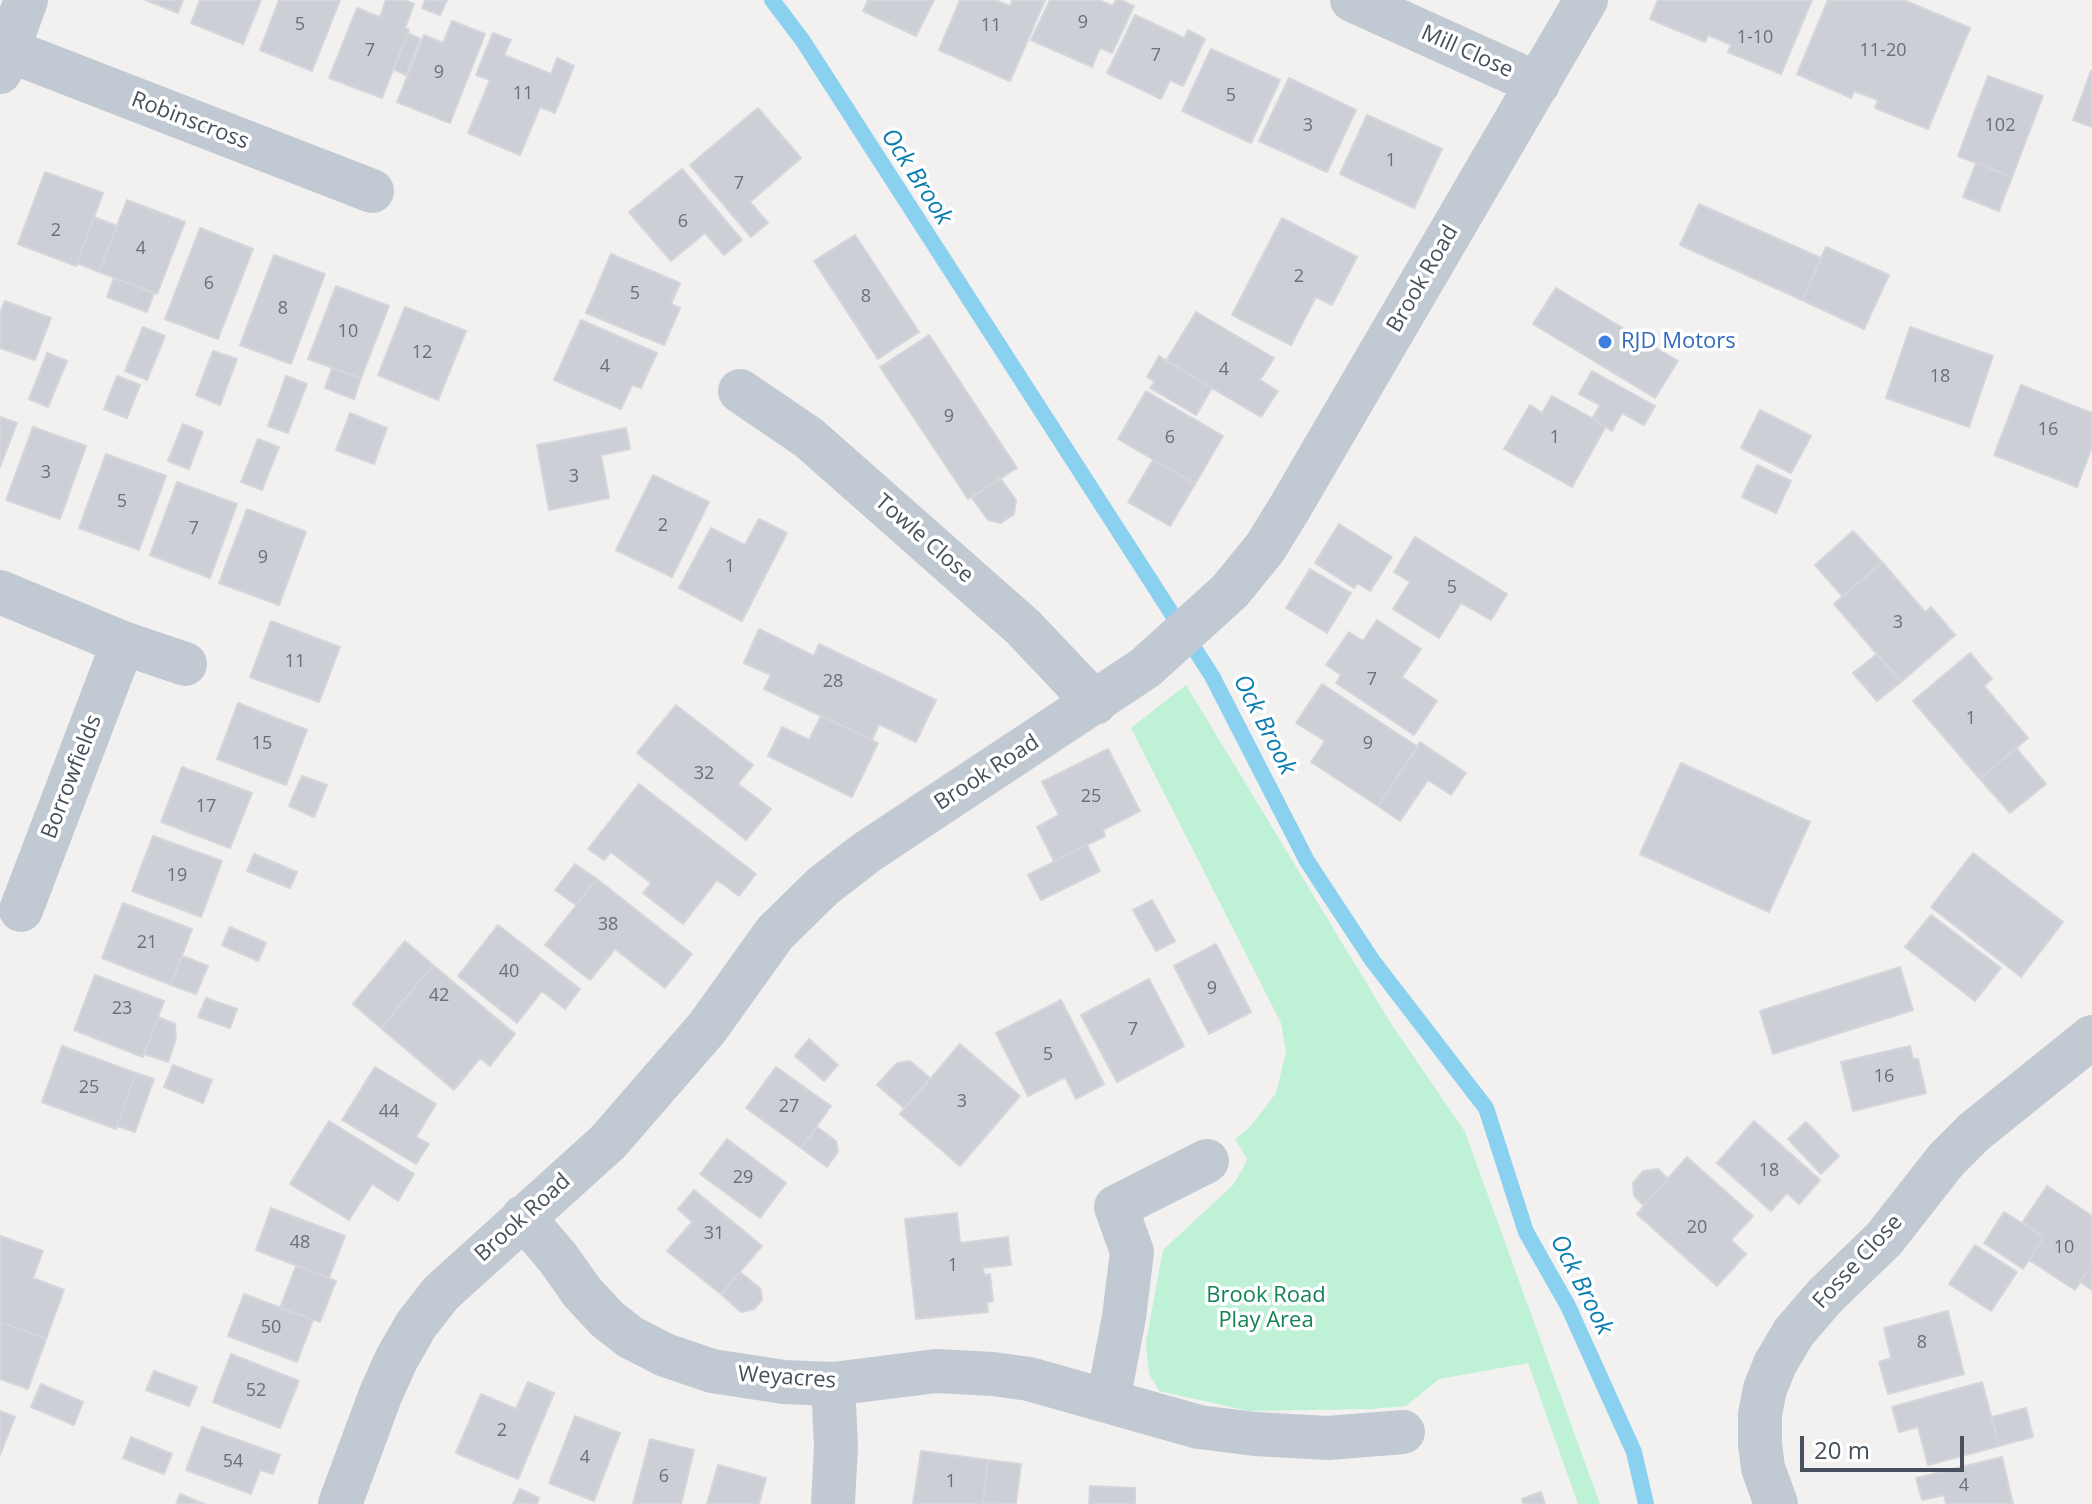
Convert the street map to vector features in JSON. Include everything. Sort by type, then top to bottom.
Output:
[{"type":"street","points":[[4,61],[26,0]]},
{"type":"street","name":"Mill Close","points":[[1352,0],[1538,84]]},
{"type":"street","name":"Brook Road","points":[[340,1504],[380,1396],[416,1325],[441,1293],[608,1142],[707,1028],[775,933],[823,886],[867,852],[1145,668],[1213,609],[1265,548],[1586,0]]},
{"type":"street","name":"Robinscross","points":[[4,61],[372,191]]},
{"type":"street","name":"Towle Close","points":[[740,391],[820,448],[1023,627],[1095,703]]},
{"type":"street","points":[[0,592],[123,643],[185,664]]},
{"type":"street","name":"Borrowfields","points":[[21,910],[123,643]]},
{"type":"street","name":"Fosse Close","points":[[1776,1504],[1763,1468],[1760,1414],[1775,1364],[1794,1332],[1825,1296],[1884,1239],[1946,1160],[1974,1132],[2092,1037]]},
{"type":"street","points":[[1108,1401],[1124,1317],[1132,1252],[1116,1207],[1207,1161]]},
{"type":"street","name":"Weyacres","points":[[523,1217],[607,1319],[630,1337],[665,1355],[712,1371],[784,1382],[833,1384],[936,1371],[993,1374],[1029,1379],[1199,1427],[1328,1438],[1403,1432]]},
{"type":"street","points":[[833,1384],[836,1446],[833,1504]]},
{"type":"green space","name":"Brook Road Play Area","points":[[1186,685],[1390,1022],[1465,1132],[1600,1504],[1578,1504],[1528,1363],[1439,1379],[1406,1406],[1371,1409],[1249,1411],[1159,1391],[1149,1374],[1146,1342],[1163,1250],[1233,1185],[1247,1159],[1235,1139],[1251,1126],[1276,1093],[1286,1052],[1281,1023],[1131,728]]},
{"type":"building","points":[[145,0],[183,0],[178,13]]},
{"type":"building","points":[[200,0],[261,0],[243,44],[191,23]]},
{"type":"building","points":[[279,0],[340,0],[312,71],[260,50]]},
{"type":"building","points":[[386,0],[405,0],[414,4],[405,28],[409,30],[382,98],[329,78],[357,8],[380,17]]},
{"type":"building","points":[[425,0],[447,0],[440,15],[422,8]]},
{"type":"building","points":[[868,0],[934,0],[916,36],[863,11]]},
{"type":"building","points":[[960,0],[995,0],[1010,6],[1013,0],[1045,0],[1010,81],[939,50]]},
{"type":"building","points":[[1050,0],[1099,0],[1113,6],[1116,0],[1121,0],[1134,6],[1112,53],[1100,48],[1092,67],[1031,40]]},
{"type":"building","points":[[1658,0],[1812,0],[1781,74],[1728,52],[1731,45],[1720,40],[1708,35],[1705,42],[1650,19]]},
{"type":"building","points":[[1828,0],[1904,0],[1970,28],[1928,129],[1875,108],[1878,100],[1854,91],[1851,98],[1797,74]]},
{"type":"building","points":[[1135,15],[1184,38],[1188,30],[1205,39],[1183,86],[1170,80],[1161,99],[1107,73]]},
{"type":"building","points":[[452,21],[485,34],[450,123],[397,102],[424,35],[443,43]]},
{"type":"building","points":[[408,33],[420,39],[406,75],[393,69]]},
{"type":"building","points":[[493,33],[511,40],[504,55],[551,74],[557,58],[574,66],[555,113],[540,107],[520,155],[468,133],[490,80],[476,75]]},
{"type":"building","points":[[1211,49],[1280,80],[1251,143],[1182,111]]},
{"type":"building","points":[[2092,71],[2092,127],[2073,120]]},
{"type":"building","points":[[1988,76],[2043,96],[2012,177],[1958,156]]},
{"type":"building","points":[[1289,78],[1356,110],[1327,172],[1259,141]]},
{"type":"building","points":[[758,108],[801,158],[750,202],[768,223],[751,237],[690,165]]},
{"type":"building","points":[[1367,115],[1442,149],[1414,208],[1340,174]]},
{"type":"building","points":[[1976,163],[2012,177],[1999,211],[1963,197]]},
{"type":"building","points":[[682,169],[742,240],[724,255],[705,233],[671,261],[629,212]]},
{"type":"building","points":[[45,172],[103,193],[76,266],[18,244]]},
{"type":"building","points":[[127,200],[185,222],[157,294],[99,272]]},
{"type":"building","points":[[1699,204],[1821,258],[1802,300],[1680,245]]},
{"type":"building","points":[[94,217],[117,226],[99,272],[77,263]]},
{"type":"building","points":[[1282,218],[1357,257],[1332,305],[1316,297],[1291,345],[1232,315]]},
{"type":"building","points":[[200,228],[253,249],[218,339],[165,319]]},
{"type":"building","points":[[855,235],[919,332],[878,359],[814,261]]},
{"type":"building","points":[[1826,247],[1889,275],[1864,329],[1802,300]]},
{"type":"building","points":[[611,254],[680,283],[671,304],[680,308],[664,345],[586,313]]},
{"type":"building","points":[[274,255],[325,274],[291,364],[240,345]]},
{"type":"building","points":[[114,278],[154,293],[147,312],[107,297]]},
{"type":"building","points":[[336,286],[389,306],[361,378],[308,359]]},
{"type":"building","name":"RJD Motors","points":[[1556,288],[1678,361],[1655,398],[1533,324]]},
{"type":"building","points":[[5,301],[51,318],[35,360],[0,348],[0,313]]},
{"type":"building","points":[[405,307],[466,331],[438,400],[378,375]]},
{"type":"building","points":[[1196,312],[1274,358],[1260,380],[1278,391],[1261,417],[1166,361]]},
{"type":"building","points":[[581,320],[657,353],[641,388],[632,385],[621,409],[554,380]]},
{"type":"building","points":[[143,327],[165,336],[147,380],[125,371]]},
{"type":"building","points":[[1910,327],[1993,356],[1969,427],[1886,398]]},
{"type":"building","points":[[929,335],[1017,468],[968,499],[880,367]]},
{"type":"building","points":[[213,351],[237,359],[220,405],[196,395]]},
{"type":"building","points":[[47,353],[67,361],[48,407],[29,399]]},
{"type":"building","points":[[1159,356],[1212,388],[1196,415],[1150,388],[1155,382],[1147,377]]},
{"type":"building","points":[[332,368],[361,378],[354,399],[325,388]]},
{"type":"building","points":[[1592,371],[1655,406],[1644,425],[1622,413],[1612,431],[1592,419],[1600,405],[1579,394]]},
{"type":"building","points":[[117,376],[140,385],[127,418],[104,409]]},
{"type":"building","points":[[286,376],[307,384],[288,433],[268,426]]},
{"type":"building","points":[[2021,385],[2092,413],[2092,447],[2077,487],[1994,455]]},
{"type":"building","points":[[1146,391],[1223,436],[1195,484],[1118,439]]},
{"type":"building","points":[[1552,396],[1606,426],[1572,487],[1504,449],[1530,405],[1542,413]]},
{"type":"building","points":[[1760,410],[1811,436],[1791,473],[1741,448]]},
{"type":"building","points":[[350,413],[387,428],[374,464],[336,450]]},
{"type":"building","points":[[0,417],[17,423],[0,467]]},
{"type":"building","points":[[183,424],[203,432],[189,469],[168,461]]},
{"type":"building","points":[[33,427],[86,446],[60,519],[6,500]]},
{"type":"building","points":[[626,428],[630,449],[601,455],[609,498],[549,510],[537,445]]},
{"type":"building","points":[[258,439],[279,447],[262,490],[241,482]]},
{"type":"building","points":[[106,454],[166,476],[139,550],[79,528]]},
{"type":"building","points":[[1153,460],[1195,484],[1170,526],[1128,502]]},
{"type":"building","points":[[1757,465],[1791,481],[1776,513],[1742,497]]},
{"type":"building","points":[[653,475],[709,502],[672,577],[616,550]]},
{"type":"building","points":[[1000,478],[1016,500],[1014,514],[1001,523],[988,520],[972,498]]},
{"type":"building","points":[[177,482],[237,504],[210,578],[150,555]]},
{"type":"building","points":[[247,509],[306,532],[279,605],[219,583]]},
{"type":"building","points":[[759,519],[787,533],[742,621],[679,588],[711,528],[745,545]]},
{"type":"building","points":[[1339,524],[1392,557],[1370,591],[1357,583],[1354,588],[1315,563]]},
{"type":"building","points":[[1853,531],[1882,562],[1843,597],[1815,565]]},
{"type":"building","points":[[1415,537],[1507,594],[1491,620],[1461,603],[1439,638],[1393,609],[1410,582],[1394,572]]},
{"type":"building","points":[[1882,562],[1925,612],[1931,607],[1955,635],[1901,682],[1834,604]]},
{"type":"building","points":[[1310,569],[1351,593],[1327,633],[1286,608]]},
{"type":"building","points":[[1377,620],[1421,649],[1402,677],[1437,701],[1414,735],[1336,683],[1341,675],[1326,665],[1349,632],[1363,641]]},
{"type":"building","points":[[271,621],[340,647],[319,702],[250,677]]},
{"type":"building","points":[[759,629],[814,656],[819,644],[936,700],[916,742],[879,724],[872,740],[764,689],[771,675],[744,663]]},
{"type":"building","points":[[1970,653],[1992,679],[1984,686],[2028,738],[1980,779],[1913,701]]},
{"type":"building","points":[[1877,654],[1901,682],[1877,701],[1853,673]]},
{"type":"building","points":[[1322,684],[1418,747],[1378,806],[1311,762],[1325,741],[1296,723]]},
{"type":"building","points":[[238,703],[307,730],[286,785],[217,759]]},
{"type":"building","points":[[676,705],[753,765],[738,784],[771,809],[746,840],[637,753]]},
{"type":"building","points":[[821,716],[878,743],[852,797],[768,756],[782,727],[809,740]]},
{"type":"building","points":[[1420,742],[1466,773],[1451,795],[1428,780],[1400,821],[1378,806]]},
{"type":"building","points":[[2016,748],[2046,784],[2010,813],[1980,779]]},
{"type":"building","points":[[1108,749],[1140,811],[1103,830],[1105,836],[1054,861],[1037,827],[1059,815],[1042,782]]},
{"type":"building","points":[[1681,763],[1810,822],[1769,912],[1640,854]]},
{"type":"building","points":[[182,767],[252,793],[230,848],[161,822]]},
{"type":"building","points":[[302,776],[327,785],[314,817],[289,806]]},
{"type":"building","points":[[639,784],[756,874],[739,896],[717,880],[683,924],[643,893],[651,883],[611,852],[604,860],[588,849]]},
{"type":"building","points":[[153,836],[222,861],[201,917],[132,891]]},
{"type":"building","points":[[1087,845],[1100,871],[1041,900],[1028,875]]},
{"type":"building","points":[[1973,853],[2063,922],[2021,977],[1931,907]]},
{"type":"building","points":[[254,854],[297,872],[290,888],[247,871]]},
{"type":"building","points":[[575,864],[597,879],[576,905],[555,890]]},
{"type":"building","points":[[597,879],[692,954],[665,988],[615,949],[590,980],[545,945]]},
{"type":"building","points":[[1152,900],[1175,941],[1156,951],[1133,910]]},
{"type":"building","points":[[123,903],[192,929],[171,985],[102,958]]},
{"type":"building","points":[[1931,915],[2001,968],[1975,1001],[1905,947]]},
{"type":"building","points":[[498,925],[580,989],[565,1009],[542,991],[517,1023],[458,976]]},
{"type":"building","points":[[230,927],[266,943],[258,961],[222,945]]},
{"type":"building","points":[[405,941],[433,965],[381,1028],[353,1004]]},
{"type":"building","points":[[1216,944],[1251,1012],[1209,1034],[1174,966]]},
{"type":"building","points":[[182,956],[208,966],[196,994],[171,985]]},
{"type":"building","points":[[433,965],[515,1034],[490,1066],[480,1058],[454,1090],[381,1028]]},
{"type":"building","points":[[1900,967],[1913,1010],[1773,1054],[1760,1011]]},
{"type":"building","points":[[95,975],[164,1001],[143,1057],[74,1030]]},
{"type":"building","points":[[1149,979],[1184,1046],[1117,1082],[1081,1015]]},
{"type":"building","points":[[206,998],[237,1009],[230,1028],[198,1017]]},
{"type":"building","points":[[1061,1000],[1104,1084],[1076,1099],[1065,1077],[1028,1096],[996,1033]]},
{"type":"building","points":[[158,1017],[175,1024],[176,1039],[168,1062],[144,1054]]},
{"type":"building","points":[[809,1039],[838,1065],[824,1081],[795,1056]]},
{"type":"building","points":[[960,1044],[1020,1096],[960,1166],[900,1114]]},
{"type":"building","points":[[62,1046],[136,1073],[116,1129],[42,1102]]},
{"type":"building","points":[[1910,1046],[1913,1059],[1918,1059],[1926,1093],[1853,1111],[1841,1062]]},
{"type":"building","points":[[910,1061],[930,1078],[904,1108],[877,1085],[897,1063]]},
{"type":"building","points":[[173,1065],[212,1080],[203,1103],[164,1087]]},
{"type":"building","points":[[375,1067],[436,1104],[416,1137],[429,1144],[416,1164],[342,1120]]},
{"type":"building","points":[[776,1067],[831,1106],[801,1148],[746,1108]]},
{"type":"building","points":[[136,1073],[154,1079],[135,1132],[117,1126]]},
{"type":"building","points":[[329,1121],[414,1174],[398,1201],[372,1184],[349,1220],[290,1184]]},
{"type":"building","points":[[1754,1121],[1820,1180],[1799,1204],[1787,1193],[1771,1211],[1717,1163]]},
{"type":"building","points":[[1806,1122],[1839,1156],[1821,1174],[1788,1139]]},
{"type":"building","points":[[817,1127],[836,1141],[838,1152],[827,1167],[801,1148]]},
{"type":"building","points":[[727,1139],[786,1183],[760,1218],[700,1174]]},
{"type":"building","points":[[1687,1157],[1753,1216],[1731,1240],[1746,1254],[1717,1286],[1637,1214]]},
{"type":"building","points":[[1658,1169],[1668,1179],[1644,1206],[1634,1196],[1633,1183],[1643,1171]]},
{"type":"building","points":[[2047,1186],[2092,1216],[2092,1264],[2075,1290],[2029,1260],[2044,1237],[2022,1223]]},
{"type":"building","points":[[694,1190],[762,1246],[721,1294],[667,1251],[692,1222],[678,1209]]},
{"type":"building","points":[[271,1208],[345,1236],[329,1278],[256,1250]]},
{"type":"building","points":[[2004,1212],[2044,1237],[2023,1269],[1984,1243]]},
{"type":"building","points":[[957,1213],[960,1243],[1008,1237],[1011,1265],[983,1268],[984,1275],[990,1274],[993,1301],[987,1302],[988,1312],[916,1319],[905,1219]]},
{"type":"building","points":[[0,1236],[43,1251],[33,1278],[64,1290],[46,1339],[0,1322]]},
{"type":"building","points":[[1975,1245],[2017,1272],[1991,1311],[1949,1284]]},
{"type":"building","points":[[2092,1264],[2092,1290],[2080,1282]]},
{"type":"building","points":[[296,1266],[336,1281],[320,1322],[280,1308]]},
{"type":"building","points":[[740,1272],[761,1289],[762,1300],[754,1309],[741,1312],[721,1294]]},
{"type":"building","points":[[244,1294],[313,1320],[297,1362],[228,1336]]},
{"type":"building","points":[[1948,1311],[1964,1374],[1888,1394],[1879,1362],[1891,1358],[1884,1328]]},
{"type":"building","points":[[0,1322],[46,1339],[28,1389],[0,1379]]},
{"type":"building","points":[[231,1354],[299,1381],[280,1428],[213,1402]]},
{"type":"building","points":[[154,1371],[197,1387],[189,1406],[146,1390]]},
{"type":"building","points":[[528,1382],[554,1393],[518,1479],[456,1453],[481,1394],[516,1409]]},
{"type":"building","points":[[1982,1382],[1999,1446],[1928,1465],[1918,1427],[1899,1432],[1892,1407]]},
{"type":"building","points":[[41,1384],[83,1402],[74,1425],[31,1407]]},
{"type":"building","points":[[2026,1408],[2033,1437],[1999,1446],[1992,1417]]},
{"type":"building","points":[[0,1411],[15,1417],[0,1455]]},
{"type":"building","points":[[575,1416],[620,1433],[594,1501],[549,1483]]},
{"type":"building","points":[[202,1427],[280,1455],[273,1474],[260,1470],[251,1494],[186,1470]]},
{"type":"building","points":[[131,1437],[172,1454],[164,1474],[123,1458]]},
{"type":"building","points":[[650,1439],[694,1450],[681,1504],[633,1504]]},
{"type":"building","points":[[921,1451],[988,1460],[983,1504],[913,1504]]},
{"type":"building","points":[[2002,1457],[2013,1504],[1946,1504],[1944,1495],[1922,1500],[1916,1478]]},
{"type":"building","points":[[988,1460],[1021,1464],[1016,1504],[983,1503]]},
{"type":"building","points":[[718,1465],[766,1478],[759,1504],[707,1504]]},
{"type":"building","points":[[1090,1486],[1135,1488],[1135,1504],[1089,1504]]},
{"type":"building","points":[[520,1489],[539,1498],[537,1504],[513,1504]]},
{"type":"building","points":[[1541,1492],[1545,1504],[1523,1504],[1522,1499]]},
{"type":"building","points":[[180,1494],[204,1504],[176,1504]]},
{"type":"waterway","name":"Ock Brook","points":[[772,0],[803,41],[1212,676],[1307,861],[1372,960],[1486,1108],[1526,1232],[1568,1306],[1634,1452],[1646,1504]]},
{"type":"place","name":"RJD Motors","points":[[1605,342]]}]
